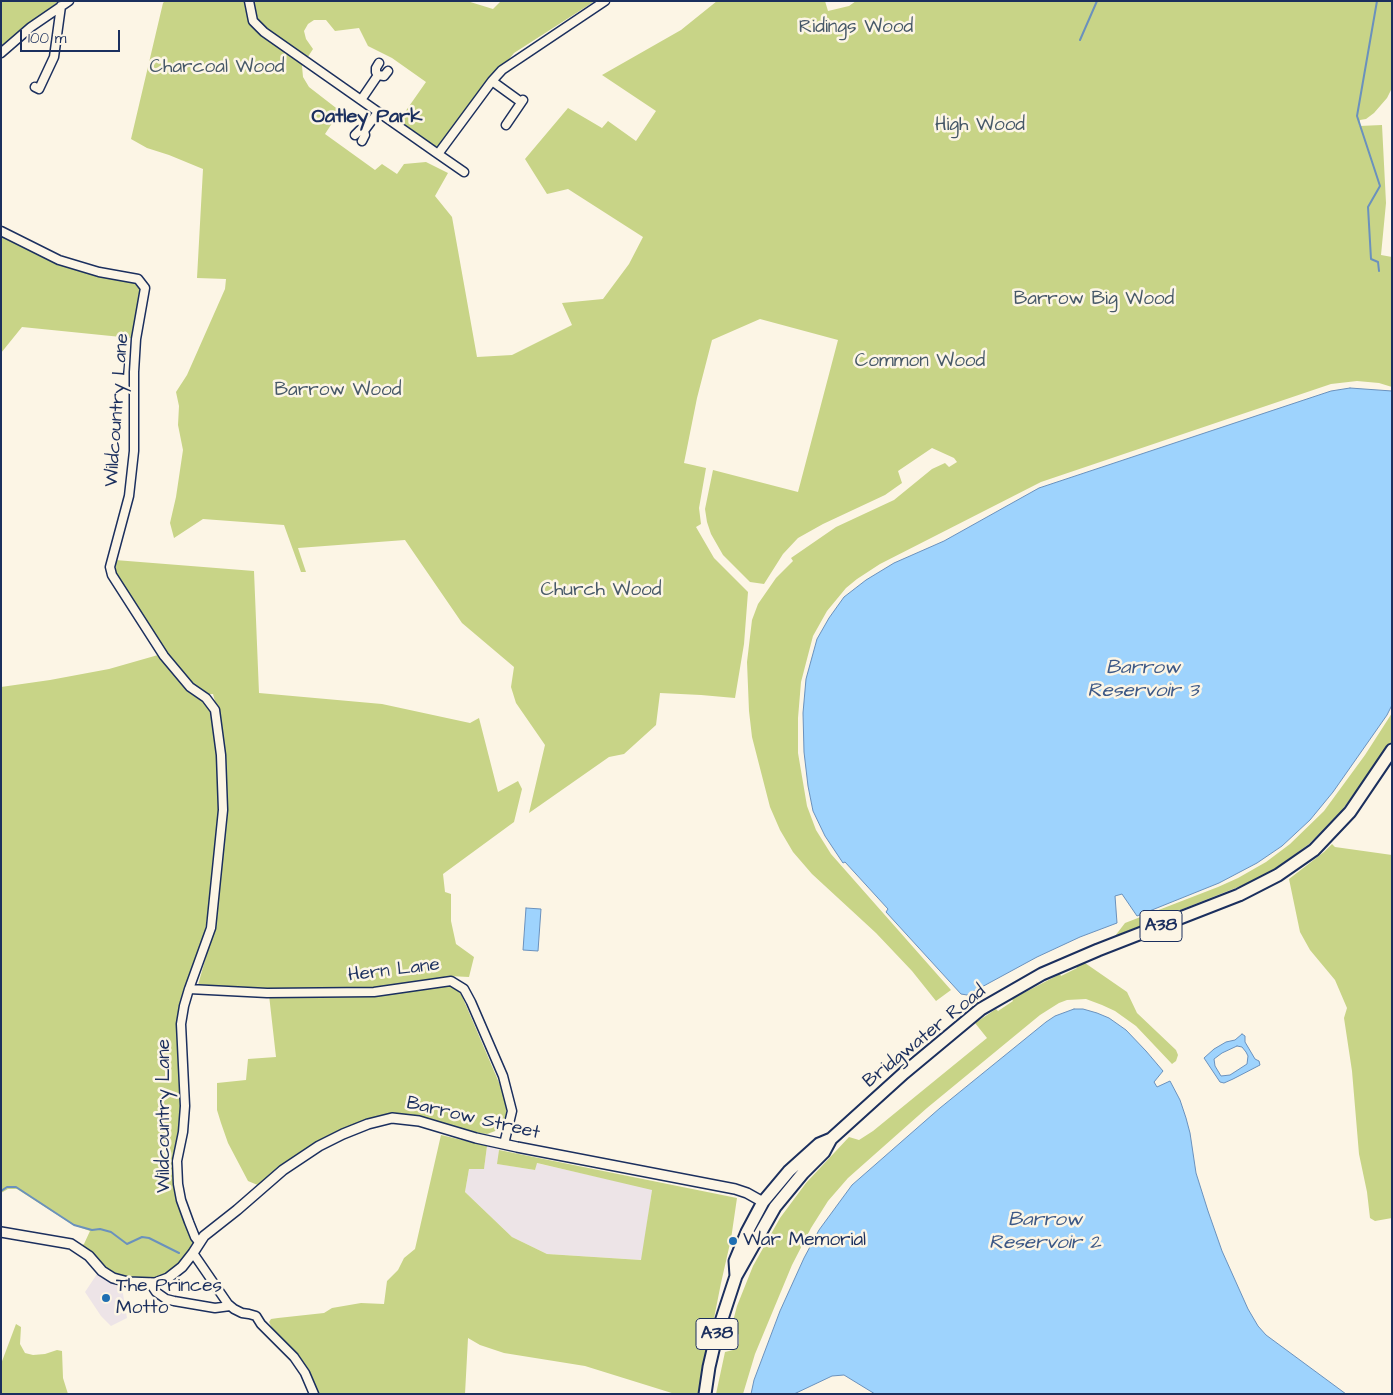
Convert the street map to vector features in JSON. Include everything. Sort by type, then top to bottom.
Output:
[{"type":"highway","name":"Bridgwater Road","points":[[705,1394],[716,1337],[736,1276],[768,1218],[791,1187],[824,1152],[831,1140],[904,1073],[981,1009],[1042,974],[1239,895],[1278,875],[1314,850],[1350,812],[1392,750]]},
{"type":"highway","name":"Bridgwater Road","points":[[736,1276],[735,1261],[750,1224],[763,1202],[790,1171],[819,1144],[831,1140]]},
{"type":"highway","points":[[763,1202],[769,1204],[774,1202],[791,1187]]},
{"type":"highway","points":[[744,1264],[751,1257],[771,1221],[788,1198],[791,1187]]},
{"type":"highway","points":[[763,1202],[768,1218]]},
{"type":"main road","name":"Barrow Street","points":[[1,1232],[71,1244],[89,1256],[102,1270],[113,1278],[128,1282],[150,1283],[168,1278],[182,1267],[204,1236],[289,1166],[328,1141],[368,1124],[392,1118],[419,1121],[504,1144],[735,1189],[763,1202]]},
{"type":"street","points":[[1,53],[31,27],[69,1]]},
{"type":"street","points":[[249,1],[253,21],[264,32],[464,172]]},
{"type":"street","points":[[438,154],[492,81],[516,60],[605,1]]},
{"type":"street","points":[[35,88],[38,89],[54,57],[58,43],[61,6]]},
{"type":"street","points":[[378,76],[376,68],[379,63]]},
{"type":"street","points":[[378,76],[384,76],[388,71]]},
{"type":"street","points":[[361,100],[378,76]]},
{"type":"street","points":[[492,81],[522,100],[506,125]]},
{"type":"street","points":[[362,141],[364,132],[378,112]]},
{"type":"street","points":[[354,135],[360,130],[364,132]]},
{"type":"street","name":"Wildcountry Lane","points":[[1,232],[59,260],[99,272],[138,279],[145,288],[136,339],[134,363],[134,451],[129,496],[110,567],[112,575],[164,656],[190,687],[206,698],[215,710],[221,755],[222,810],[210,928],[184,1006],[182,1024],[185,1106],[178,1162],[178,1184],[181,1200],[194,1237],[199,1242]]},
{"type":"street","name":"Hern Lane","points":[[189,989],[267,993],[374,992],[451,981],[464,989],[503,1076],[512,1111],[504,1144]]},
{"type":"street","points":[[193,1253],[230,1306],[242,1313],[256,1316],[261,1324],[294,1358],[305,1372],[314,1394]]},
{"type":"street","points":[[150,1283],[156,1292],[166,1299],[215,1308],[230,1306]]},
{"type":"shaded area","points":[[487,1146],[499,1150],[498,1164],[535,1170],[536,1163],[652,1189],[642,1260],[547,1254],[512,1237],[465,1192],[469,1169],[484,1168]]},
{"type":"shaded area","name":"The Princes Motto","points":[[97,1274],[122,1288],[127,1318],[111,1326],[101,1316],[85,1292]]},
{"type":"green space","points":[[1,1],[59,1],[1,46]]},
{"type":"green space","points":[[165,1],[467,1],[493,9],[501,1],[595,1],[514,53],[441,145],[436,147],[430,146],[398,122],[426,82],[392,58],[368,46],[359,28],[335,31],[326,20],[314,20],[308,24],[304,31],[306,39],[313,49],[302,66],[303,77],[309,87],[340,111],[325,134],[375,170],[382,164],[397,174],[404,164],[426,162],[448,173],[435,196],[452,217],[477,357],[512,355],[572,325],[562,303],[603,299],[629,264],[643,237],[568,189],[547,194],[525,159],[568,108],[602,128],[608,121],[636,141],[656,111],[602,75],[681,30],[717,1],[825,1],[828,11],[849,6],[856,1],[1392,1],[1392,88],[1387,98],[1374,113],[1366,119],[1360,120],[1359,126],[1382,125],[1386,203],[1381,255],[1392,257],[1392,387],[1379,383],[1357,381],[1331,384],[1041,482],[880,564],[846,588],[827,611],[813,636],[801,682],[798,753],[807,806],[816,830],[831,854],[951,990],[936,1001],[912,971],[876,933],[812,874],[793,852],[780,830],[770,807],[752,737],[747,662],[752,620],[758,604],[776,578],[793,561],[791,558],[836,527],[894,500],[932,469],[945,463],[949,467],[957,462],[954,458],[932,448],[898,471],[902,483],[885,495],[798,538],[783,554],[764,584],[750,582],[723,555],[711,534],[707,522],[705,509],[713,470],[798,492],[838,340],[760,319],[712,340],[697,398],[684,463],[706,468],[699,508],[701,524],[696,527],[714,558],[748,592],[744,644],[735,698],[660,693],[656,725],[624,754],[609,757],[529,813],[545,745],[516,703],[511,687],[514,667],[462,623],[405,540],[298,548],[306,572],[301,572],[284,525],[203,519],[174,538],[170,523],[183,450],[178,425],[179,406],[176,392],[187,375],[225,289],[226,279],[197,278],[203,169],[147,148],[131,139]]},
{"type":"green space","points":[[1,234],[71,268],[100,277],[135,282],[139,285],[141,300],[131,338],[22,327],[1,353]]},
{"type":"green space","points":[[115,560],[254,571],[259,693],[382,704],[470,723],[479,718],[498,792],[518,781],[522,789],[514,822],[443,874],[445,892],[451,894],[451,921],[456,944],[474,957],[469,977],[449,976],[411,985],[348,991],[339,988],[327,990],[220,989],[198,985],[211,939],[225,828],[226,775],[222,727],[213,694],[205,694],[198,690],[169,658],[116,574]]},
{"type":"green space","points":[[158,655],[178,680],[204,700],[211,710],[219,756],[219,811],[216,854],[204,939],[180,1007],[177,1027],[182,1085],[182,1114],[175,1162],[193,1245],[180,1264],[169,1273],[154,1279],[129,1279],[109,1272],[79,1247],[84,1244],[90,1231],[73,1225],[17,1189],[8,1189],[1,1193],[1,687],[109,669]]},
{"type":"green space","points":[[1392,713],[1392,741],[1342,810],[1309,844],[1276,868],[1253,881],[1115,936],[1125,923],[1238,878],[1266,862],[1290,844],[1324,811],[1365,755]]},
{"type":"green space","points":[[1332,844],[1335,847],[1392,855],[1392,1218],[1375,1221],[1370,1218],[1359,1154],[1352,1071],[1344,1018],[1347,1008],[1335,980],[1310,950],[1300,932],[1289,879]]},
{"type":"green space","points":[[1085,963],[1127,992],[1137,1013],[1176,1050],[1178,1055],[1176,1061],[1172,1064],[1136,1026],[1115,1011],[1086,999],[1067,1000],[1040,1015],[927,1108],[848,1178],[828,1201],[811,1228],[792,1265],[755,1354],[743,1394],[716,1394],[725,1352],[733,1350],[739,1344],[739,1335],[732,1325],[737,1306],[753,1266],[780,1218],[806,1183],[849,1137],[859,1140],[873,1131],[987,1038],[975,1023],[996,1009],[998,1011],[1013,1001],[1012,999]]},
{"type":"green space","points":[[448,985],[458,990],[462,996],[500,1085],[507,1115],[503,1126],[487,1134],[412,1115],[394,1114],[373,1118],[310,1147],[280,1166],[260,1186],[248,1181],[228,1143],[221,1123],[217,1110],[217,1083],[246,1080],[248,1059],[276,1057],[269,995],[373,997]]},
{"type":"green space","points":[[441,1135],[487,1146],[484,1169],[469,1169],[465,1192],[512,1237],[547,1254],[641,1260],[652,1190],[537,1163],[535,1170],[497,1164],[499,1150],[737,1198],[731,1239],[699,1394],[675,1394],[585,1366],[504,1353],[480,1345],[468,1338],[465,1394],[317,1394],[310,1372],[288,1344],[274,1332],[269,1322],[271,1319],[324,1313],[332,1308],[361,1303],[384,1304],[387,1281],[398,1270],[404,1258],[415,1249]]},
{"type":"green space","points":[[16,1324],[21,1327],[20,1344],[25,1353],[33,1355],[57,1350],[62,1351],[63,1378],[68,1394],[1,1394],[1,1364]]},
{"type":"water","name":"Barrow Reservoir 3","points":[[1350,388],[1392,391],[1392,705],[1387,715],[1333,792],[1310,820],[1282,846],[1257,863],[1219,883],[1137,916],[1122,894],[1115,896],[1117,923],[1080,937],[1037,957],[967,995],[961,994],[886,912],[888,909],[845,862],[843,863],[825,836],[813,811],[804,752],[803,713],[806,679],[817,639],[829,618],[844,597],[866,580],[894,563],[944,541],[1039,488],[1331,391]]},
{"type":"water","points":[[526,908],[541,909],[538,951],[523,950]]},
{"type":"water","name":"Barrow Reservoir 2","points":[[1074,1009],[1083,1009],[1109,1018],[1126,1030],[1163,1071],[1154,1082],[1157,1087],[1170,1081],[1180,1100],[1190,1133],[1196,1173],[1208,1211],[1222,1251],[1248,1309],[1266,1335],[1346,1394],[875,1394],[844,1375],[832,1376],[794,1394],[751,1394],[754,1380],[780,1311],[804,1258],[819,1230],[852,1185],[940,1108],[1046,1022],[1055,1016]]},
{"type":"water","points":[[1242,1034],[1245,1036],[1245,1042],[1260,1065],[1224,1083],[1220,1082],[1204,1058],[1226,1042],[1235,1040]],"holes":[[[1237,1046],[1242,1047],[1248,1056],[1247,1064],[1230,1075],[1221,1076],[1215,1066],[1214,1059]]]},
{"type":"waterway","points":[[1080,40],[1097,1]]},
{"type":"waterway","points":[[1377,1],[1357,116],[1380,186],[1368,207],[1371,259],[1378,262],[1379,271]]},
{"type":"waterway","points":[[1,1191],[7,1187],[16,1187],[74,1225],[92,1230],[100,1229],[111,1232],[127,1244],[142,1237],[149,1238],[179,1253]]},
{"type":"place","name":"War Memorial","points":[[733,1241]]},
{"type":"place","name":"The Princes Motto","points":[[106,1298]]},
{"type":"district","name":"Oatley Park","points":[[367,118]]},
{"type":"park label","name":"Ridings Wood","points":[[856,28]]},
{"type":"park label","name":"Charcoal Wood","points":[[217,68]]},
{"type":"park label","name":"High Wood","points":[[980,126]]},
{"type":"park label","name":"Barrow Big Wood","points":[[1094,300]]},
{"type":"park label","name":"Common Wood","points":[[920,362]]},
{"type":"park label","name":"Barrow Wood","points":[[338,391]]},
{"type":"park label","name":"Church Wood","points":[[601,591]]}]
